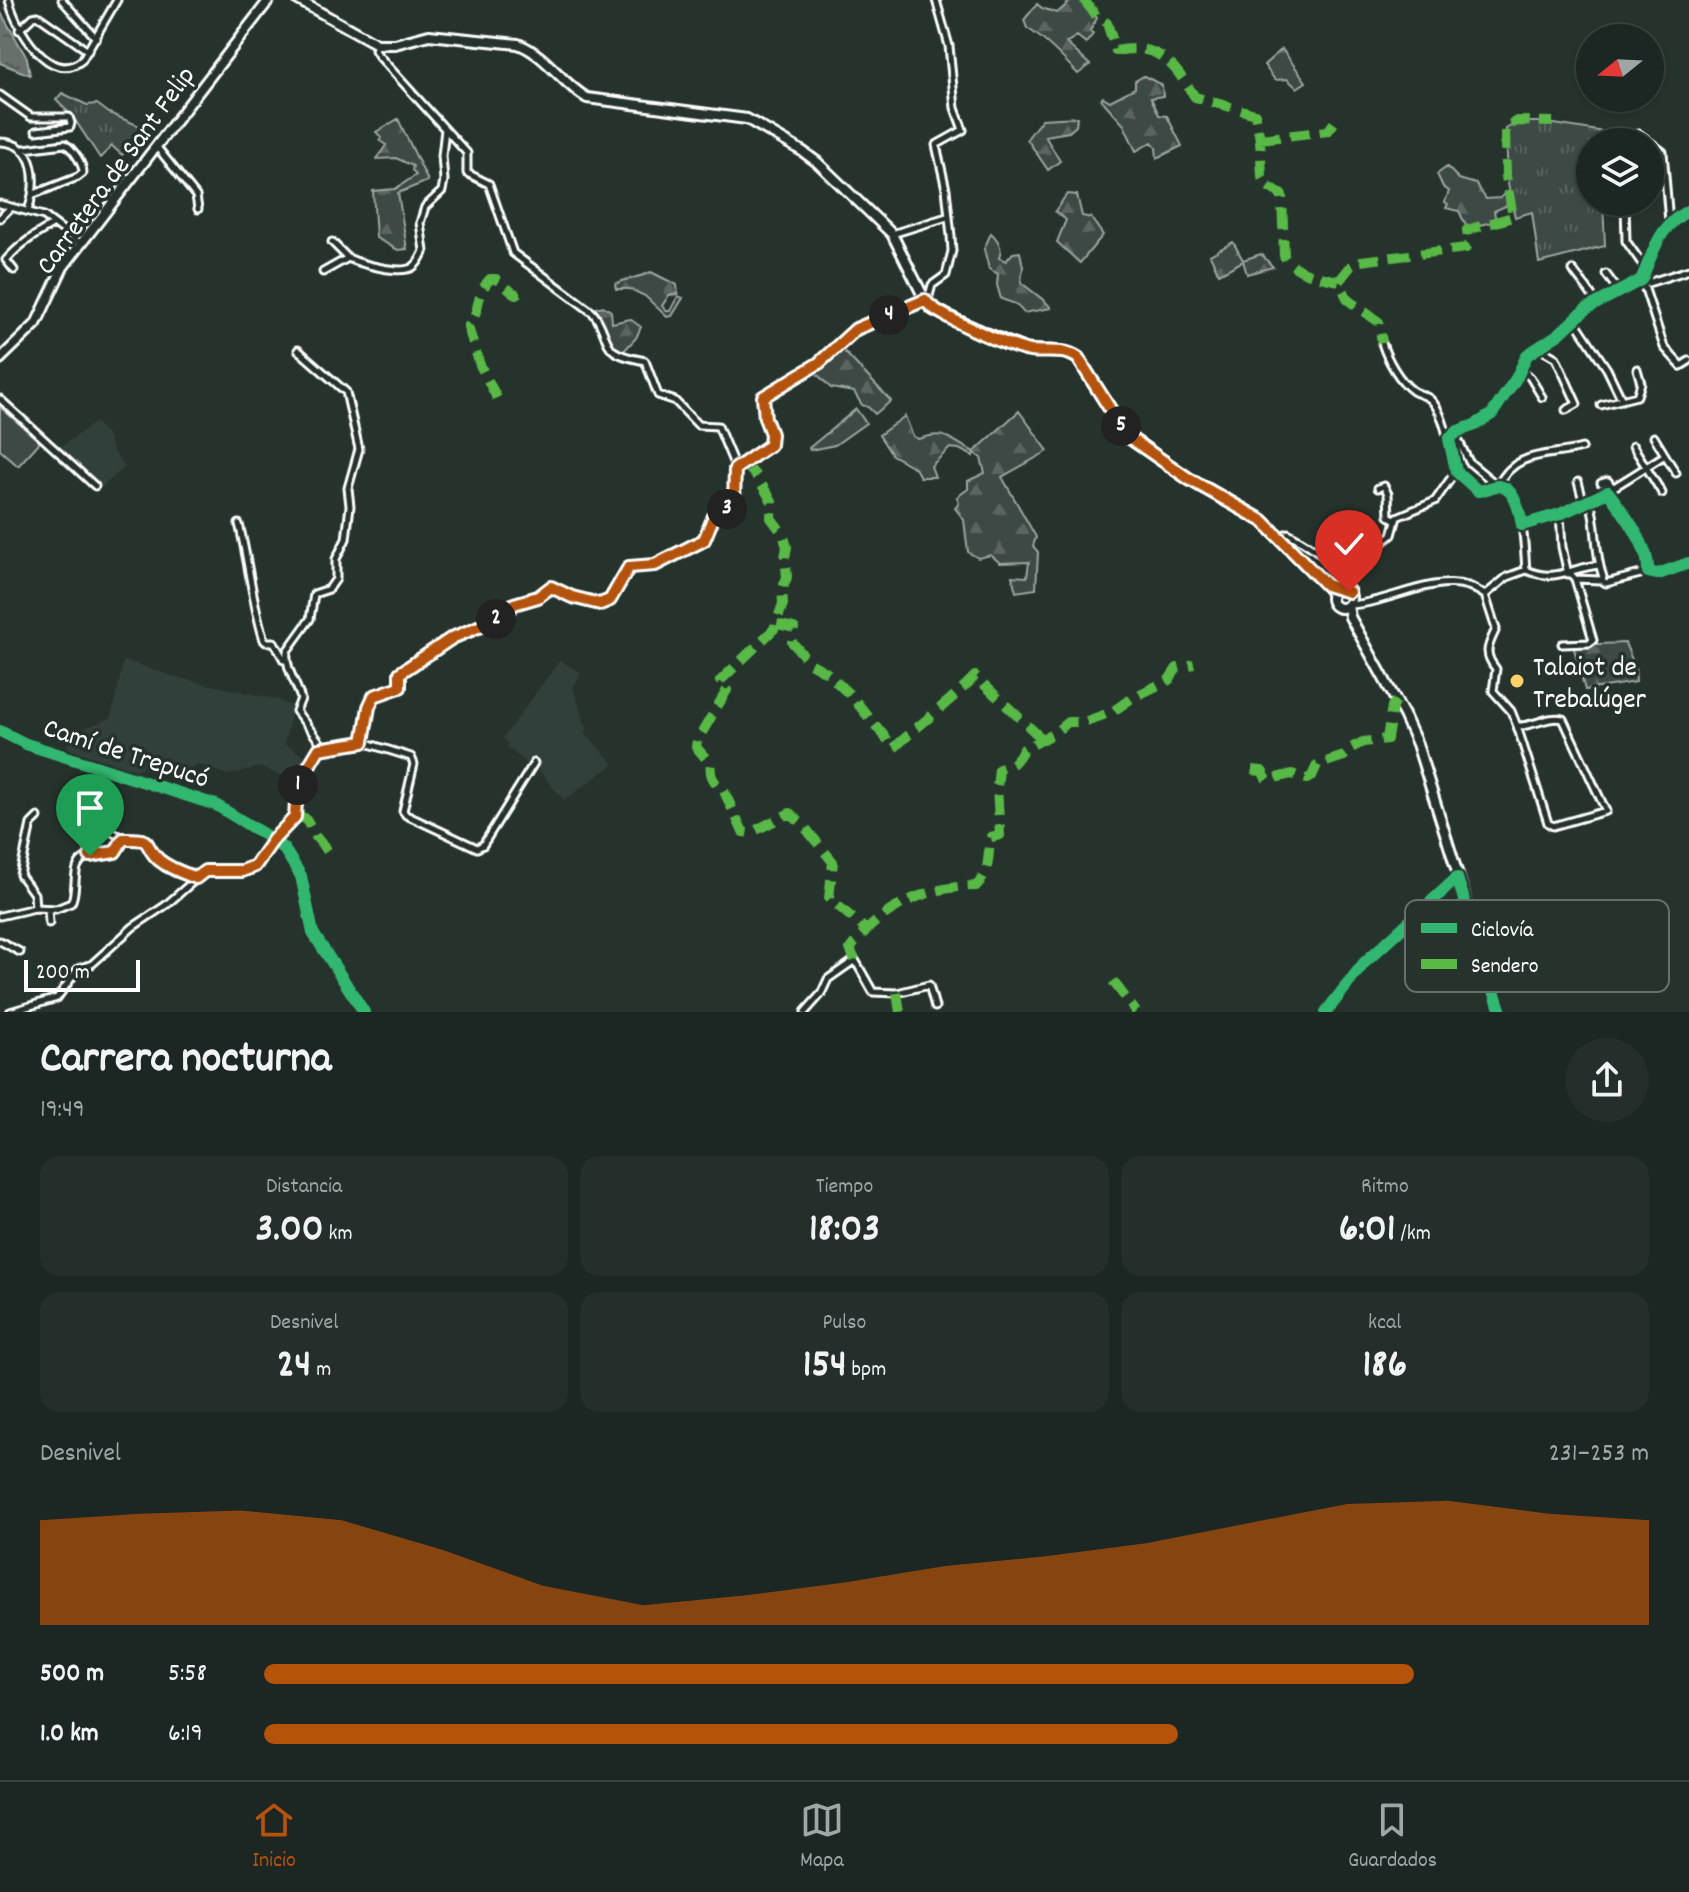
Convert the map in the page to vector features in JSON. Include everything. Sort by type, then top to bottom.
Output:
[{"type":"main road","name":"Carretera de Sant Felip","points":[[1,358],[36,324],[55,280],[80,243],[269,0]]},
{"type":"main road","points":[[298,0],[377,44],[395,44],[429,35],[518,44],[531,49],[587,98],[747,119],[817,162],[892,234],[926,302],[940,314],[1026,350],[1071,353],[1078,358],[1127,436],[1281,536],[1326,585],[1346,599],[1350,617],[1404,715],[1421,755],[1464,900]]},
{"type":"main road","points":[[1494,992],[1501,1012]]},
{"type":"street","points":[[9,0],[19,30],[42,54],[60,67],[75,66],[88,51],[117,0]]},
{"type":"street","points":[[62,0],[96,38]]},
{"type":"street","points":[[363,742],[374,696],[400,687],[400,673],[452,638],[502,617],[514,604],[538,597],[551,587],[572,597],[606,603],[629,567],[655,565],[704,540],[714,516],[734,502],[735,469],[772,441],[763,397],[819,363],[856,329],[926,302],[932,285],[942,278],[950,266],[952,251],[946,189],[935,150],[941,141],[963,130],[955,108],[949,46],[936,0]]},
{"type":"street","points":[[19,30],[38,16],[88,51]]},
{"type":"street","points":[[377,44],[375,50],[378,55],[467,153],[467,173],[489,184],[513,253],[592,312],[601,321],[610,347],[616,353],[645,361],[658,395],[675,401],[698,425],[718,426],[733,462],[739,465]]},
{"type":"street","points":[[40,65],[42,54]]},
{"type":"street","points":[[1,98],[31,117],[69,117],[71,123],[70,127],[36,131]]},
{"type":"street","points":[[332,242],[348,258],[358,262],[404,271],[417,264],[424,251],[422,213],[442,191],[445,129]]},
{"type":"street","points":[[0,142],[17,144],[29,157],[34,194],[28,211]]},
{"type":"street","points":[[24,149],[65,144],[83,169],[78,177],[34,194]]},
{"type":"street","points":[[156,146],[196,196],[198,209]]},
{"type":"street","points":[[1664,164],[1669,222]]},
{"type":"street","points":[[0,204],[28,211],[54,224],[80,243]]},
{"type":"street","points":[[0,218],[11,207]]},
{"type":"street","points":[[1689,210],[1669,222],[1651,252],[1642,281],[1664,347],[1681,366],[1689,361]]},
{"type":"street","points":[[1625,216],[1626,241],[1645,268]]},
{"type":"street","points":[[892,234],[947,217]]},
{"type":"street","points":[[14,270],[6,260],[12,253],[28,238],[54,224]]},
{"type":"street","points":[[323,272],[348,258]]},
{"type":"street","points":[[1573,270],[1583,286],[1592,292],[1596,304]]},
{"type":"street","points":[[1449,439],[1492,414],[1521,370],[1527,355],[1575,321],[1586,309],[1642,281],[1675,276],[1689,270]]},
{"type":"street","points":[[1606,274],[1620,293]]},
{"type":"street","points":[[1575,321],[1607,369],[1622,400]]},
{"type":"street","points":[[1382,343],[1404,381],[1413,391],[1431,400],[1449,439],[1456,471],[1478,491],[1498,486],[1505,472],[1532,456],[1582,448]]},
{"type":"street","points":[[1539,348],[1556,358],[1577,404],[1566,410]]},
{"type":"street","points":[[286,663],[287,651],[310,619],[314,594],[329,589],[336,579],[336,559],[346,539],[350,506],[348,488],[359,449],[346,392],[298,350]]},
{"type":"street","points":[[1601,405],[1637,396],[1641,383],[1637,369]]},
{"type":"street","points":[[1521,370],[1530,377],[1542,397]]},
{"type":"street","points":[[0,399],[95,486]]},
{"type":"street","points":[[1455,433],[1469,462],[1513,496],[1522,525],[1526,570]]},
{"type":"street","points":[[1654,437],[1676,473]]},
{"type":"street","points":[[1633,446],[1662,493]]},
{"type":"street","points":[[1522,525],[1587,503],[1665,455]]},
{"type":"street","points":[[1343,578],[1362,557],[1392,535],[1400,514],[1435,501],[1456,471]]},
{"type":"street","points":[[1485,595],[1507,577],[1526,570],[1542,577],[1571,575],[1606,583],[1648,572],[1648,563],[1631,524],[1610,490],[1608,481],[1601,483]]},
{"type":"street","points":[[1578,482],[1595,517],[1601,580]]},
{"type":"street","points":[[1378,488],[1384,486],[1388,494],[1389,516],[1396,520]]},
{"type":"street","points":[[1560,514],[1562,547],[1593,640],[1589,643],[1562,644]]},
{"type":"street","points":[[239,524],[250,565],[255,613],[264,640],[274,642],[286,663],[301,699],[296,711],[323,746]]},
{"type":"street","points":[[1281,536],[1288,533],[1318,551],[1343,578],[1346,599],[1445,584],[1468,586],[1485,595],[1496,629],[1488,651],[1488,659],[1496,669],[1493,691],[1511,711],[1549,825],[1606,811],[1563,719],[1553,717],[1517,726]]},
{"type":"street","points":[[1571,575],[1586,566],[1599,565]]},
{"type":"street","name":"Camí de Trepucó","points":[[0,731],[26,744],[216,805],[273,840],[284,849],[301,876],[313,933],[364,1012]]},
{"type":"street","points":[[323,746],[363,742],[414,760],[402,807],[406,815],[477,848],[483,845],[534,763]]},
{"type":"street","points":[[10,1012],[57,998],[78,969],[92,964],[133,927],[166,905],[205,871],[249,870],[255,866],[273,840],[295,817],[297,786],[323,746]]},
{"type":"street","points":[[94,808],[98,822],[123,839],[142,839],[149,843],[156,858],[172,869],[196,878]]},
{"type":"street","points":[[35,908],[34,894],[20,875],[31,824],[38,817]]},
{"type":"street","points":[[79,833],[98,822]]},
{"type":"street","points":[[0,916],[71,903],[80,861],[115,852],[123,839]]},
{"type":"street","points":[[1433,900],[1457,878]]},
{"type":"street","points":[[48,909],[49,923]]},
{"type":"street","points":[[1326,1012],[1364,963],[1405,926]]},
{"type":"street","points":[[0,941],[20,952]]},
{"type":"street","points":[[805,1012],[821,994],[828,979],[855,960],[873,992],[897,993],[929,985],[935,1007]]},
{"type":"shaded area","points":[[95,422],[107,435],[113,451],[125,467],[97,491],[90,489],[54,452]]},
{"type":"shaded area","points":[[124,660],[175,677],[279,700],[293,707],[284,744],[307,757],[296,781],[259,767],[228,775],[197,764],[188,772],[152,763],[130,772],[70,754],[65,736],[111,718]]},
{"type":"shaded area","points":[[560,660],[581,673],[573,688],[587,729],[584,732],[614,764],[564,800],[531,761],[528,764],[507,747],[509,745],[503,738]]},
{"type":"green space","points":[[1072,0],[1082,0],[1097,18],[1090,31],[1093,34],[1086,43],[1077,36],[1066,43],[1090,65],[1078,74],[1027,28],[1024,20],[1037,4],[1057,13]]},
{"type":"green space","points":[[1282,49],[1306,82],[1297,88],[1287,79],[1275,80],[1264,65]]},
{"type":"green space","points":[[1144,76],[1162,85],[1163,96],[1151,98],[1159,115],[1167,116],[1182,146],[1157,158],[1152,142],[1136,151],[1124,125],[1101,99],[1110,101],[1135,88],[1135,81]]},
{"type":"green space","points":[[62,93],[87,105],[97,104],[109,113],[144,128],[122,155],[112,146],[100,158],[73,117],[56,100]]},
{"type":"green space","points":[[1077,117],[1076,126],[1069,132],[1045,136],[1060,161],[1048,170],[1027,139],[1042,119]]},
{"type":"green space","points":[[398,119],[428,181],[398,193],[407,249],[398,250],[376,238],[373,191],[395,189],[416,175],[413,166],[396,158],[377,159],[386,145],[376,132]]},
{"type":"green space","points":[[1518,122],[1580,128],[1576,128],[1576,216],[1604,216],[1605,246],[1539,263],[1532,212],[1515,217],[1508,184],[1506,129]]},
{"type":"green space","points":[[1447,167],[1459,179],[1476,184],[1486,199],[1500,198],[1505,194],[1510,204],[1494,211],[1496,221],[1467,228],[1459,211],[1446,208],[1449,191],[1443,187],[1437,174]]},
{"type":"green space","points":[[1067,194],[1077,195],[1082,216],[1091,218],[1103,235],[1080,263],[1057,242],[1066,220],[1055,211]]},
{"type":"green space","points":[[991,233],[1000,245],[999,258],[1006,261],[1013,253],[1020,252],[1023,267],[1021,282],[1051,308],[1024,313],[1016,304],[1001,299],[998,274],[989,269],[984,249]]},
{"type":"green space","points":[[1233,242],[1243,260],[1261,254],[1273,267],[1247,274],[1243,261],[1219,274],[1210,255]]},
{"type":"green space","points":[[651,272],[677,285],[678,294],[669,295],[662,306],[670,311],[678,296],[683,298],[672,316],[667,317],[645,296],[630,289],[616,289],[615,284],[619,282]]},
{"type":"green space","points":[[603,306],[611,311],[612,323],[630,319],[641,327],[636,338],[622,353],[611,346],[602,321],[594,312]]},
{"type":"green space","points":[[840,347],[891,401],[875,414],[862,405],[854,392],[831,388],[813,370]]},
{"type":"green space","points":[[0,407],[40,442],[18,466],[0,450]]},
{"type":"green space","points":[[856,409],[866,423],[835,445],[810,450],[809,448]]},
{"type":"green space","points":[[1019,411],[1048,451],[1002,477],[1036,537],[1033,546],[1038,552],[1036,589],[1016,592],[1012,576],[1027,577],[1029,562],[1000,563],[991,555],[978,558],[968,552],[964,520],[955,508],[959,503],[957,497],[968,489],[968,481],[985,473],[981,458],[974,453],[973,456],[950,448],[931,466],[935,477],[920,477],[915,468],[892,455],[879,435],[905,416],[913,436],[918,439],[942,436],[974,452]]},
{"type":"green space","points":[[1625,643],[1635,667],[1636,682],[1585,690],[1573,645]]},
{"type":"water","points":[[0,11],[27,58],[30,75],[0,63]]},
{"type":"marked path","points":[[1084,0],[1097,17],[1107,23],[1116,51],[1131,49],[1155,53],[1172,66],[1195,97],[1255,114],[1262,177],[1267,186],[1282,195],[1284,256],[1302,271],[1339,281],[1348,300],[1379,322],[1382,343]]},
{"type":"marked path","points":[[1339,281],[1351,266],[1361,261],[1466,248],[1469,245],[1467,230],[1513,217],[1506,176],[1505,127],[1517,121],[1553,122]]},
{"type":"marked path","points":[[1260,139],[1328,131],[1334,123]]},
{"type":"marked path","points":[[497,398],[480,365],[468,327],[490,279],[496,279],[516,295],[520,293]]},
{"type":"marked path","points":[[743,462],[772,501],[771,518],[783,534],[787,547],[783,604],[774,629],[720,681],[727,690],[696,747],[711,764],[713,778],[723,789],[743,832],[750,833],[790,813],[803,825],[833,862],[829,898],[865,929]]},
{"type":"marked path","points":[[777,624],[794,628],[792,642],[810,663],[826,672],[853,698],[894,748],[975,676],[1043,740]]},
{"type":"marked path","points":[[855,960],[850,949],[890,911],[922,895],[976,886],[981,881],[991,837],[1000,835],[999,769],[1012,764],[1024,749],[1068,722],[1084,722],[1112,712],[1132,698],[1169,680],[1177,668],[1194,664]]},
{"type":"marked path","points":[[1252,770],[1262,771],[1267,780],[1292,774],[1307,779],[1317,765],[1344,756],[1363,742],[1387,739],[1392,706],[1396,701]]},
{"type":"marked path","points":[[295,817],[305,818],[330,854]]},
{"type":"marked path","points":[[1113,981],[1136,1012]]},
{"type":"marked path","points":[[897,993],[900,1012]]},
{"type":"cycle path","points":[[1689,210],[1663,232],[1641,280],[1586,309],[1559,334],[1527,355],[1517,377],[1492,414],[1449,439],[1456,471],[1478,491],[1498,486],[1509,491],[1516,501],[1522,525],[1560,514],[1608,492],[1640,541],[1648,572],[1658,574],[1689,563]]},
{"type":"cycle path","points":[[363,742],[374,696],[400,687],[400,673],[452,638],[502,617],[514,604],[538,597],[551,587],[585,601],[606,603],[629,567],[655,565],[704,540],[714,516],[734,502],[735,469],[770,445],[771,434],[765,418],[763,397],[819,363],[856,329],[925,300]]},
{"type":"cycle path","points":[[0,731],[26,744],[216,805],[273,840],[284,849],[301,876],[313,933],[364,1012]]},
{"type":"cycle path","points":[[1433,900],[1457,878],[1464,900]]},
{"type":"cycle path","points":[[1326,1012],[1364,963],[1405,926]]},
{"type":"cycle path","points":[[1494,992],[1501,1012]]},
{"type":"place","name":"Talaiot de Trebalúger","points":[[1517,681]]},
{"type":"route","points":[[90,856],[115,852],[123,839],[142,839],[149,843],[156,858],[172,869],[196,878],[205,871],[249,870],[295,817],[297,786],[319,749],[363,742],[374,696],[400,687],[400,673],[452,638],[502,617],[514,604],[538,597],[546,589],[551,587],[572,597],[606,603],[629,567],[655,565],[704,540],[714,516],[734,502],[735,469],[772,441],[763,397],[800,377],[856,329],[925,300],[940,314],[1026,350],[1071,353],[1078,358],[1127,436],[1189,479],[1263,521],[1326,585],[1349,592]]}]
